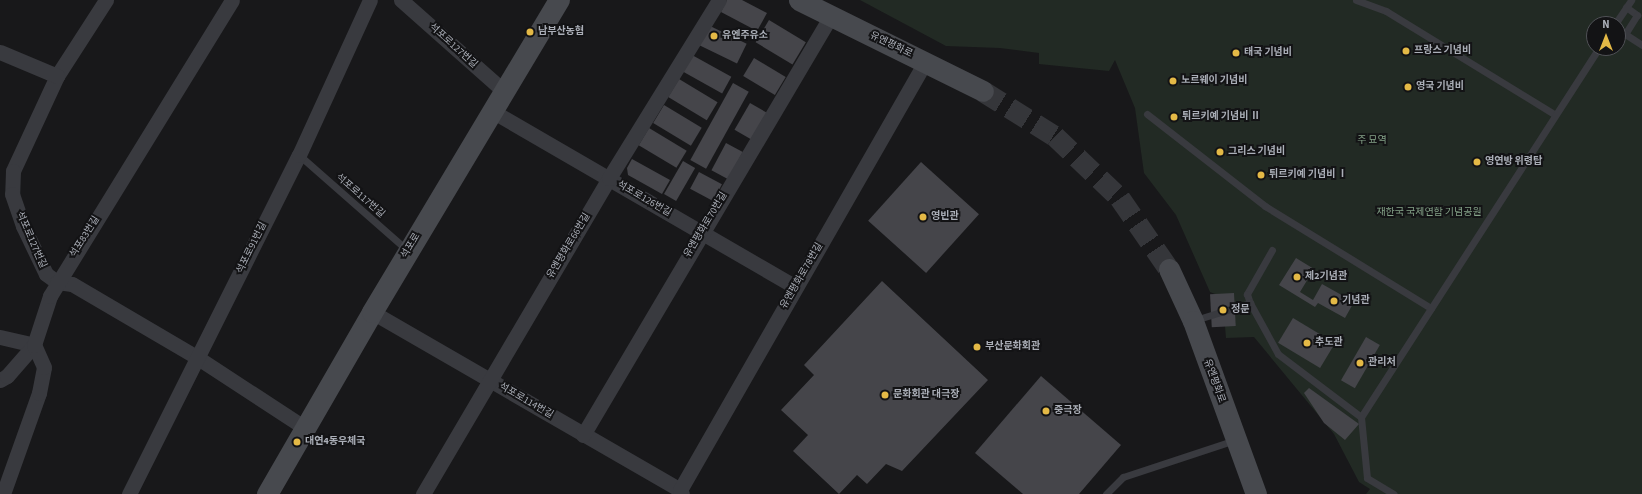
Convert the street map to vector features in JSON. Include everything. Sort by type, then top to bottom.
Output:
[{"type":"main road","name":"석포로","points":[[267,494],[372,312],[559,0]]},
{"type":"main road","name":"유엔평화로","points":[[799,0],[983,91]]},
{"type":"main road","name":"유엔평화로","points":[[1169,269],[1193,321],[1256,494]]},
{"type":"street","name":"석포로127번길","points":[[106,0],[57,76],[13,171],[12,194],[23,226],[46,274],[58,282],[72,284],[198,358],[305,428]]},
{"type":"street","name":"석포83번길","points":[[34,345],[50,296],[58,282],[232,0]]},
{"type":"street","name":"석포로91번길","points":[[129,494],[299,155],[370,0]]},
{"type":"street","name":"석포로127번길","points":[[401,0],[504,91]]},
{"type":"street","name":"유엔평화로66번길","points":[[423,494],[609,178],[719,0]]},
{"type":"street","name":"유엔평화로70번길","points":[[583,435],[831,15]]},
{"type":"street","points":[[0,52],[57,76]]},
{"type":"street","name":"유엔평화로78번길","points":[[681,492],[925,62]]},
{"type":"street","name":"석포로126번길","points":[[492,111],[796,287]]},
{"type":"street","name":"석포로114번길","points":[[372,312],[681,492]]},
{"type":"street","points":[[0,337],[34,345]]},
{"type":"street","points":[[0,380],[7,376],[34,345]]},
{"type":"street","points":[[3,494],[39,393],[44,367],[34,345]]},
{"type":"lane","points":[[1356,0],[1386,11],[1554,114]]},
{"type":"lane","points":[[1620,16],[1631,0]]},
{"type":"lane","points":[[1626,8],[1636,15],[1625,34],[1642,45]]},
{"type":"lane","points":[[1394,494],[1367,478],[1361,417],[1554,114],[1594,56]]},
{"type":"lane","points":[[1146,114],[1265,206],[1431,308]]},
{"type":"lane","name":"석포로117번길","points":[[299,155],[408,252]]},
{"type":"lane","points":[[1272,250],[1246,294],[1250,303],[1278,354],[1361,417]]},
{"type":"lane","points":[[1193,321],[1250,303]]},
{"type":"lane","points":[[1106,494],[1124,477],[1236,440]]},
{"type":"green space","name":"재한국 국제연합 기념공원","points":[[860,0],[1642,0],[1642,494],[1366,494],[1370,489],[1359,482],[1334,434],[1254,337],[1226,338],[1225,326],[1215,294],[1210,292],[1176,215],[1144,173],[1135,108],[1115,60],[1109,71],[1039,64],[1039,53],[1000,48],[946,46]]},
{"type":"building","points":[[727,0],[742,0],[767,13],[757,31],[721,12]]},
{"type":"building","points":[[769,20],[806,42],[792,64],[756,42]]},
{"type":"building","points":[[708,25],[747,44],[737,64],[698,45]]},
{"type":"building","points":[[692,55],[731,77],[722,93],[683,72]]},
{"type":"building","points":[[754,58],[786,77],[775,95],[743,76]]},
{"type":"building","points":[[679,79],[718,102],[707,120],[668,97]]},
{"type":"building","points":[[733,83],[749,92],[706,169],[690,160]]},
{"type":"building","points":[[750,103],[767,113],[752,140],[734,130]]},
{"type":"building","points":[[664,105],[702,128],[691,146],[653,123]]},
{"type":"building","points":[[649,128],[687,151],[676,168],[639,145]]},
{"type":"building","points":[[726,143],[743,152],[728,179],[711,170]]},
{"type":"building","points":[[632,159],[670,180],[662,194],[628,175],[627,168]]},
{"type":"building","points":[[683,161],[695,168],[676,201],[664,194]]},
{"type":"building","name":"영빈관","points":[[921,162],[979,214],[926,273],[868,221]]},
{"type":"building","points":[[699,172],[722,184],[713,201],[690,189]]},
{"type":"building","points":[[1296,258],[1314,269],[1300,292],[1313,300],[1322,284],[1354,302],[1345,318],[1318,303],[1315,307],[1279,285]]},
{"type":"building","name":"문화회관 대극장","points":[[882,281],[988,380],[902,471],[886,464],[867,484],[857,475],[839,494],[793,451],[808,435],[781,410],[814,375],[804,365]]},
{"type":"building","name":"정문","points":[[1234,293],[1236,326],[1212,327],[1210,294]]},
{"type":"building","name":"추도관","points":[[1293,318],[1335,343],[1320,368],[1278,343]]},
{"type":"building","name":"관리처","points":[[1366,337],[1380,345],[1355,388],[1341,380]]},
{"type":"building","name":"중극장","points":[[1041,376],[1121,445],[1079,494],[1023,494],[975,453]]},
{"type":"building","points":[[1309,388],[1359,424],[1345,440],[1324,423],[1304,393]]},
{"type":"tunnel","points":[[983,91],[1055,136],[1120,198],[1169,269]]},
{"type":"place","name":"남부산농협","points":[[530,32]]},
{"type":"place","name":"유엔주유소","points":[[714,36]]},
{"type":"place","name":"프랑스 기념비","points":[[1406,51]]},
{"type":"place","name":"태국 기념비","points":[[1236,53]]},
{"type":"place","name":"노르웨이 기념비","points":[[1173,81]]},
{"type":"place","name":"영국 기념비","points":[[1408,87]]},
{"type":"place","name":"튀르키예 기념비 Ⅱ","points":[[1174,117]]},
{"type":"place","name":"그리스 기념비","points":[[1220,152]]},
{"type":"place","name":"영연방 위령탑","points":[[1477,162]]},
{"type":"place","name":"튀르키예 기념비 Ⅰ","points":[[1261,175]]},
{"type":"place","name":"영빈관","points":[[923,217]]},
{"type":"place","name":"제2기념관","points":[[1297,277]]},
{"type":"place","name":"기념관","points":[[1334,301]]},
{"type":"place","name":"정문","points":[[1223,310]]},
{"type":"place","name":"추도관","points":[[1307,343]]},
{"type":"place","name":"부산문화회관","points":[[977,347]]},
{"type":"place","name":"관리처","points":[[1360,363]]},
{"type":"place","name":"문화회관 대극장","points":[[885,395]]},
{"type":"place","name":"중극장","points":[[1046,411]]},
{"type":"place","name":"대연4동우체국","points":[[297,442]]},
{"type":"park label","name":"주 묘역","points":[[1372,141]]}]
